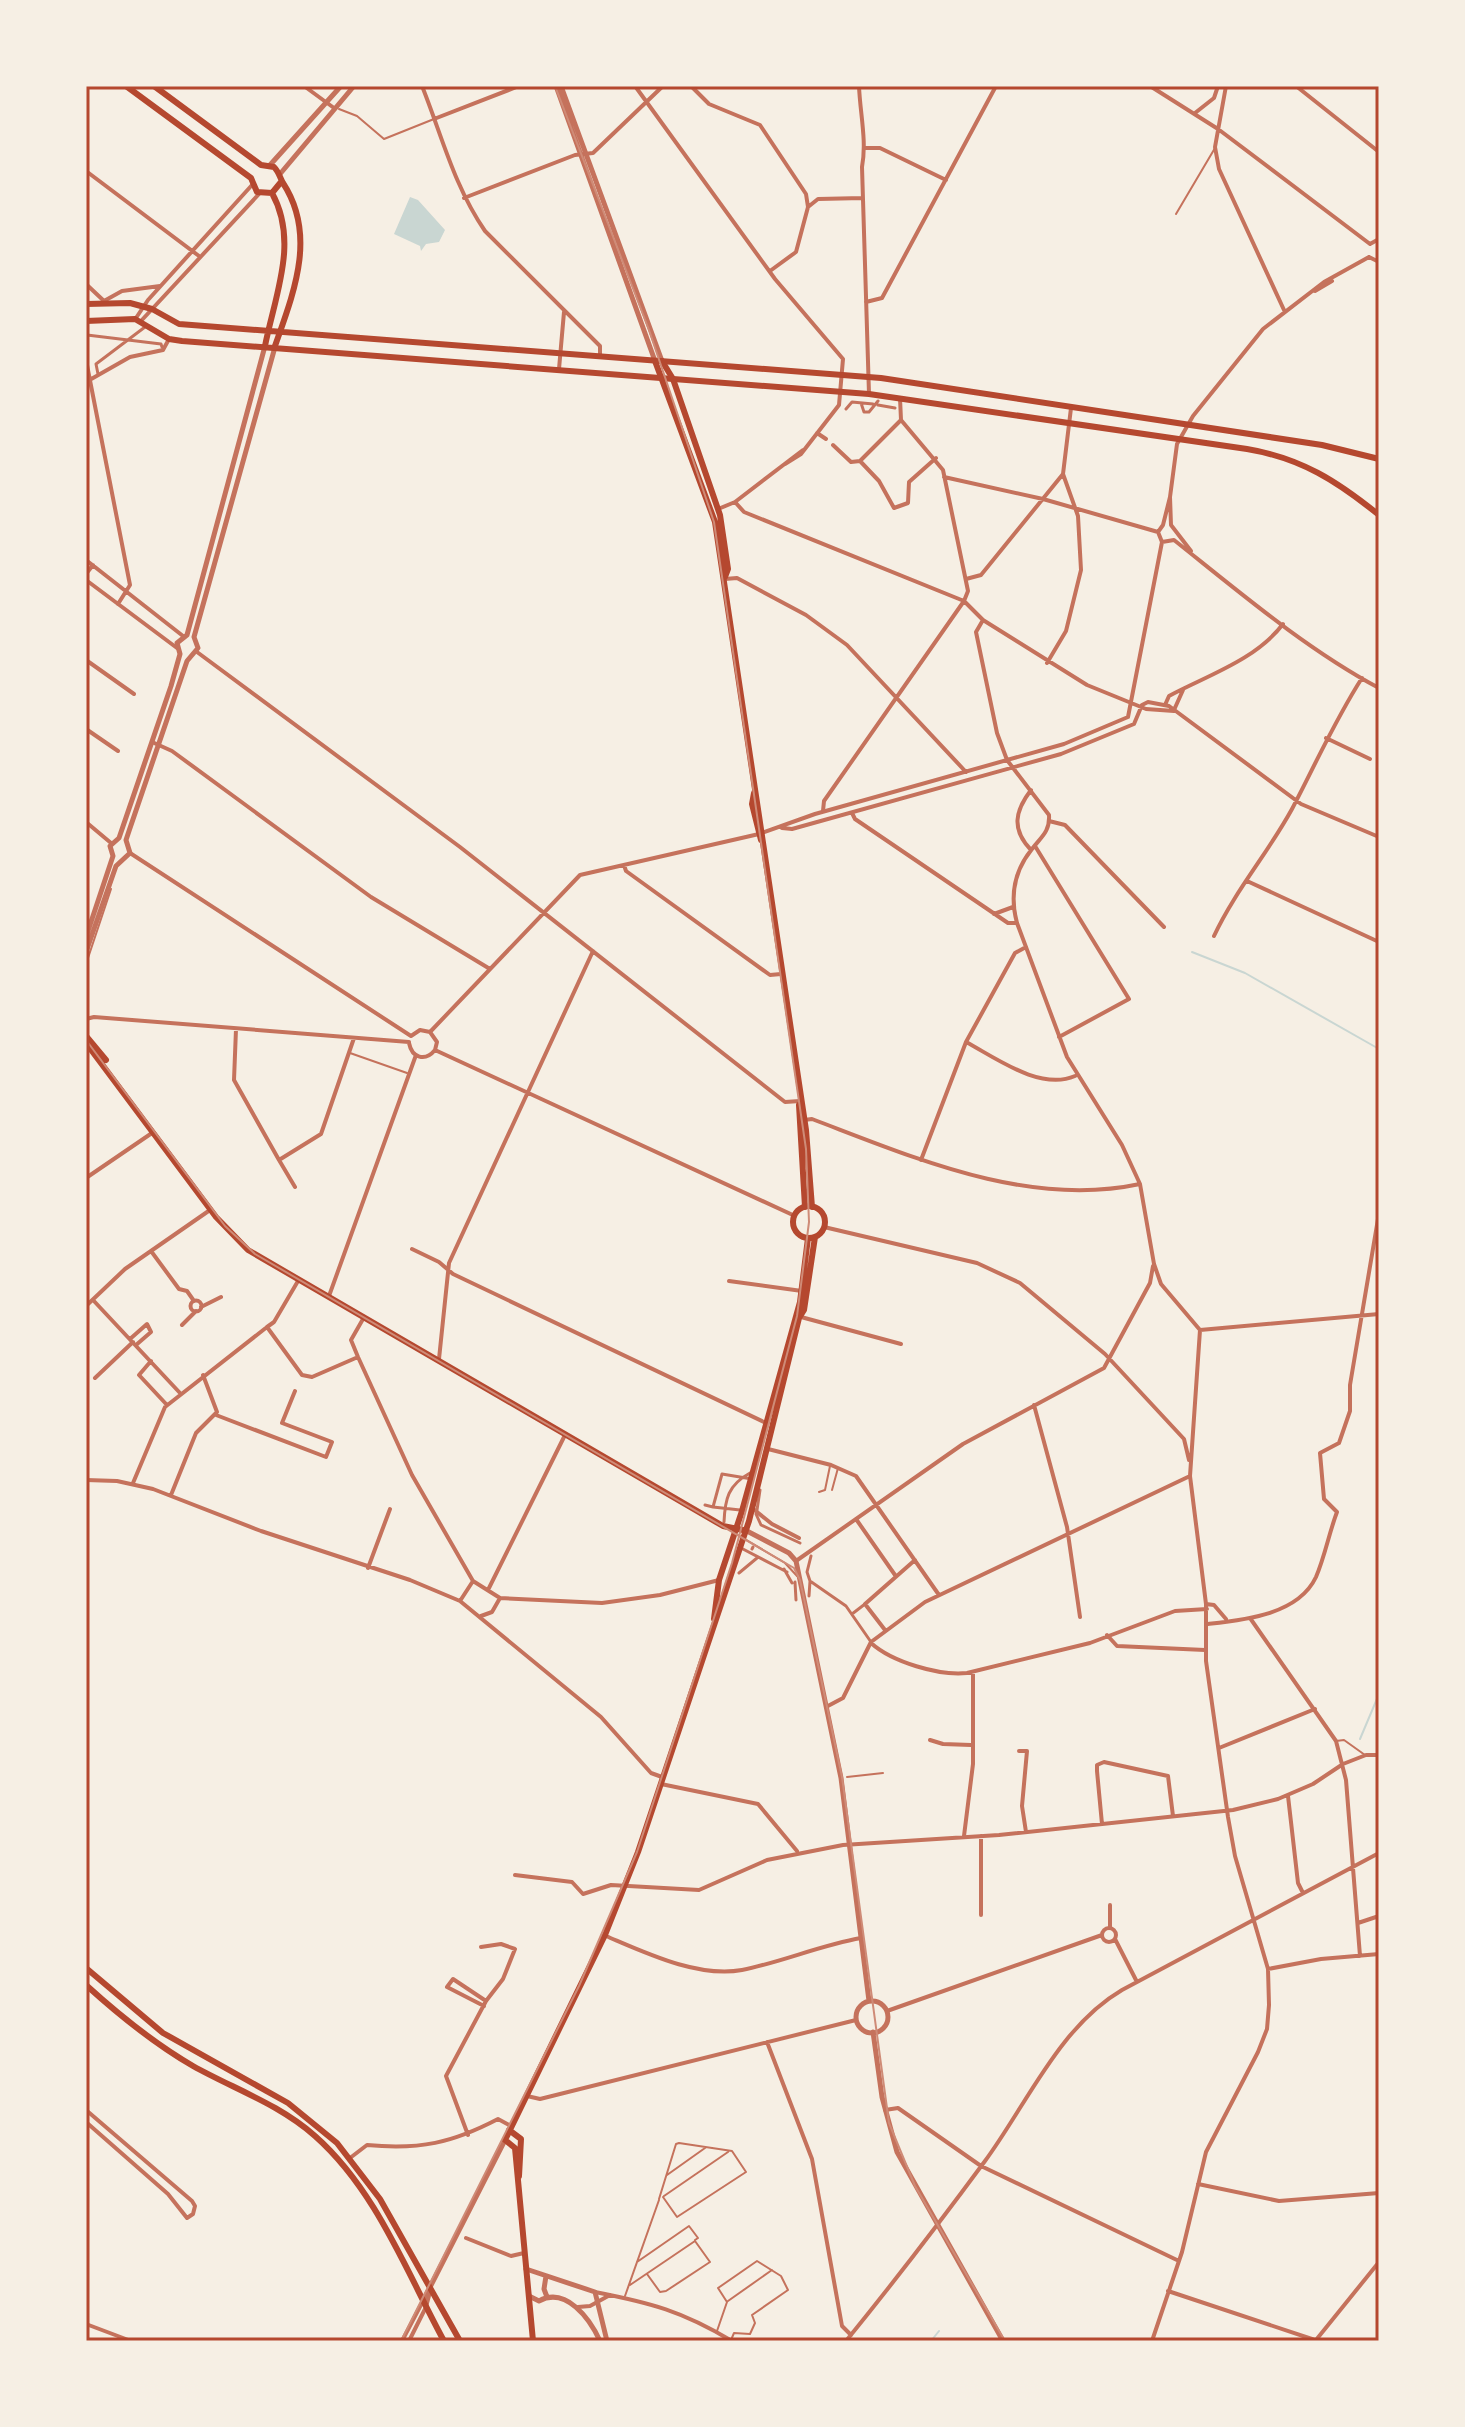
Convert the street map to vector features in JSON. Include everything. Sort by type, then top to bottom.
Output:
[{"type":"main road","points":[[154,86],[261,165],[270,165],[294,201],[302,248],[275,346]]},
{"type":"main road","points":[[130,87],[251,182],[260,193],[272,193]]},
{"type":"main road","points":[[251,182],[261,165]]},
{"type":"main road","points":[[272,193],[280,178]]},
{"type":"main road","points":[[265,346],[286,252],[284,216],[272,193]]},
{"type":"main road","points":[[86,304],[104,301],[142,306],[179,324],[868,377],[1349,450],[1379,459]]},
{"type":"main road","points":[[89,323],[140,322],[169,339],[869,394],[1180,439],[1291,458],[1331,478],[1379,515]]},
{"type":"main road","points":[[423,358],[424,344]]},
{"type":"main road","points":[[658,361],[669,378],[715,509],[800,1101],[808,1207]]},
{"type":"main road","points":[[86,1036],[117,1075],[121,1088]]},
{"type":"main road","points":[[86,1043],[210,1210],[248,1250],[437,1362],[739,1532]]},
{"type":"main road","points":[[808,1207],[795,1216],[797,1232],[812,1238]]},
{"type":"main road","points":[[533,2341],[515,2148],[505,2140],[625,1888],[707,1645],[739,1532],[751,1476],[763,1448],[805,1292],[812,1238],[824,1227],[823,1215],[808,1207]]},
{"type":"main road","points":[[707,1645],[720,1594],[719,1580],[739,1532],[754,1511],[763,1448]]},
{"type":"main road","points":[[86,1968],[163,2033],[313,2121],[350,2158],[380,2199],[460,2341]]},
{"type":"main road","points":[[86,1985],[132,2025],[180,2058],[283,2111],[341,2161],[373,2206],[444,2341]]},
{"type":"main road","points":[[510,2128],[521,2139],[518,2181]]},
{"type":"street","points":[[304,86],[334,108]]},
{"type":"street","points":[[270,165],[341,86]]},
{"type":"street","points":[[280,178],[354,86]]},
{"type":"street","points":[[422,86],[464,198],[485,231],[600,346],[600,357]]},
{"type":"street","points":[[434,119],[519,86]]},
{"type":"street","points":[[558,86],[658,361]]},
{"type":"street","points":[[635,86],[770,271],[840,353],[842,375],[839,405],[817,433],[803,450],[735,502],[715,509]]},
{"type":"street","points":[[464,198],[593,153],[663,86]]},
{"type":"street","points":[[691,86],[709,104],[760,125],[806,194],[808,207],[796,252],[770,271]]},
{"type":"street","points":[[859,86],[860,126],[866,148],[863,198],[869,394]]},
{"type":"street","points":[[866,302],[882,298],[996,86]]},
{"type":"street","points":[[1150,86],[1218,129],[1370,244]]},
{"type":"street","points":[[1195,113],[1214,98],[1218,86]]},
{"type":"street","points":[[1226,86],[1215,147],[1228,191],[1284,310]]},
{"type":"street","points":[[1296,86],[1379,152]]},
{"type":"street","points":[[866,148],[880,148],[946,180]]},
{"type":"street","points":[[86,171],[199,256]]},
{"type":"street","points":[[140,322],[142,306],[251,182]]},
{"type":"street","points":[[98,374],[96,364],[126,340],[199,256],[260,193]]},
{"type":"street","points":[[806,194],[818,199],[863,198]]},
{"type":"street","points":[[808,207],[818,199]]},
{"type":"street","points":[[1370,244],[1379,239]]},
{"type":"street","points":[[1369,257],[1370,244]]},
{"type":"street","points":[[1158,532],[1163,525],[1170,497],[1180,439],[1188,425],[1263,329],[1284,310],[1369,257]]},
{"type":"street","points":[[1369,257],[1379,262]]},
{"type":"street","points":[[86,284],[104,301],[122,291],[160,286]]},
{"type":"street","points":[[559,369],[564,310]]},
{"type":"street","points":[[564,327],[573,320]]},
{"type":"street","points":[[89,323],[94,334]]},
{"type":"street","points":[[87,335],[161,344],[162,347]]},
{"type":"street","points":[[88,381],[130,357],[163,350],[169,339]]},
{"type":"street","points":[[265,346],[262,374],[194,637],[197,652],[544,912],[785,1102],[800,1101]]},
{"type":"street","points":[[155,743],[178,651],[262,374],[275,346]]},
{"type":"street","points":[[86,361],[130,585],[118,604]]},
{"type":"street","points":[[823,811],[824,801],[896,694],[967,597],[966,579],[944,477],[936,458],[901,420],[900,398]]},
{"type":"street","points":[[846,409],[852,402],[876,403],[892,407],[891,415]]},
{"type":"street","points":[[861,403],[864,412],[869,412],[876,403]]},
{"type":"street","points":[[1047,663],[1066,631],[1079,591],[1081,551],[1074,508],[1063,474],[1071,408]]},
{"type":"street","points":[[833,445],[851,462],[860,461],[901,420]]},
{"type":"street","points":[[817,433],[826,439]]},
{"type":"street","points":[[860,461],[879,481],[894,508],[908,503],[909,482],[936,458]]},
{"type":"street","points":[[966,579],[981,575],[1063,474]]},
{"type":"street","points":[[944,477],[1043,499],[1158,532]]},
{"type":"street","points":[[1170,497],[1175,538],[1283,624],[1379,688]]},
{"type":"street","points":[[735,502],[744,512],[964,601],[983,620],[1047,663],[1087,685],[1171,712]]},
{"type":"street","points":[[1163,525],[1171,525]]},
{"type":"street","points":[[430,1032],[580,875],[760,834],[823,811],[1007,760],[1109,727],[1128,717],[1162,542],[1158,532]]},
{"type":"street","points":[[1162,542],[1175,538]]},
{"type":"street","points":[[86,560],[185,636],[194,637]]},
{"type":"street","points":[[86,574],[93,565]]},
{"type":"street","points":[[725,579],[737,578],[820,625],[854,650],[966,772]]},
{"type":"street","points":[[86,580],[189,658]]},
{"type":"street","points":[[983,620],[976,632],[997,733],[1007,760],[1046,807],[1049,821],[1047,830],[1033,848],[1015,882],[1013,907],[1017,923],[1076,1076],[1122,1145],[1140,1184],[1154,1264],[1161,1284],[1200,1330],[1190,1476],[1206,1607],[1205,1650],[1235,1856],[1268,1969],[1264,2037],[1212,2137],[1179,2261],[1152,2341]]},
{"type":"street","points":[[1165,705],[1169,696],[1239,659],[1271,637],[1283,624]]},
{"type":"street","points":[[197,652],[189,658],[155,743],[123,839],[130,853],[394,1026],[410,1039],[416,1055],[328,1298]]},
{"type":"street","points":[[86,660],[134,694]]},
{"type":"street","points":[[1214,936],[1227,908],[1247,881],[1295,800],[1326,738],[1362,678]]},
{"type":"street","points":[[1171,712],[1183,690]]},
{"type":"street","points":[[780,828],[792,829],[1080,748],[1121,731],[1137,720],[1142,705],[1148,702],[1165,705],[1295,800],[1379,837]]},
{"type":"street","points":[[86,729],[118,751]]},
{"type":"street","points":[[1326,738],[1370,759]]},
{"type":"street","points":[[155,743],[172,751],[383,905],[490,969]]},
{"type":"street","points":[[1031,790],[1017,810],[1019,835],[1033,848],[1129,999],[1059,1037]]},
{"type":"street","points":[[852,813],[855,819],[994,914],[1008,923],[1017,923]]},
{"type":"street","points":[[1049,821],[1065,825],[1164,927]]},
{"type":"street","points":[[86,822],[111,843],[116,858],[86,952]]},
{"type":"street","points":[[111,843],[123,839]]},
{"type":"street","points":[[86,937],[116,858],[130,853]]},
{"type":"street","points":[[624,865],[626,871],[770,975],[781,974]]},
{"type":"street","points":[[1247,881],[1379,942]]},
{"type":"street","points":[[994,914],[1013,907]]},
{"type":"street","points":[[921,1160],[966,1042],[1015,953],[1026,947]]},
{"type":"street","points":[[437,1362],[442,1353],[447,1267],[593,951]]},
{"type":"street","points":[[86,1019],[94,1017],[390,1041],[410,1039],[420,1030],[430,1032],[436,1038],[435,1050],[427,1057],[416,1055]]},
{"type":"street","points":[[390,1041],[396,1032],[394,1026]]},
{"type":"street","points":[[236,1029],[234,1080],[295,1187]]},
{"type":"street","points":[[279,1160],[321,1134],[354,1038]]},
{"type":"street","points":[[966,1042],[1027,1073],[1052,1079],[1076,1076]]},
{"type":"street","points":[[435,1050],[795,1216]]},
{"type":"street","points":[[801,1120],[812,1119],[921,1160],[973,1175],[1036,1186],[1072,1188],[1140,1184]]},
{"type":"street","points":[[86,1178],[153,1132]]},
{"type":"street","points":[[86,1306],[151,1251],[210,1210]]},
{"type":"street","points":[[1207,1624],[1250,1618],[1300,1600],[1315,1578],[1337,1512],[1324,1499],[1320,1453],[1339,1443],[1350,1411],[1350,1385],[1379,1213]]},
{"type":"street","points":[[824,1227],[977,1263],[1003,1274],[1038,1296],[1110,1360],[1184,1439],[1190,1463]]},
{"type":"street","points":[[412,1249],[447,1267],[453,1274],[770,1424]]},
{"type":"street","points":[[151,1251],[179,1289],[187,1291],[194,1301],[191,1307],[199,1309]]},
{"type":"street","points":[[796,1561],[963,1444],[1104,1368],[1150,1283],[1154,1264]]},
{"type":"street","points":[[133,1483],[160,1413],[180,1393],[274,1322],[298,1281]]},
{"type":"street","points":[[729,1281],[805,1292]]},
{"type":"street","points":[[1150,1283],[1161,1284]]},
{"type":"street","points":[[182,1325],[199,1309],[221,1297]]},
{"type":"street","points":[[93,1300],[180,1393]]},
{"type":"street","points":[[1200,1330],[1379,1314]]},
{"type":"street","points":[[797,1316],[901,1344]]},
{"type":"street","points":[[363,1319],[351,1340],[358,1357],[412,1475],[473,1581],[500,1598],[602,1603],[660,1595],[719,1580]]},
{"type":"street","points":[[95,1378],[133,1342],[147,1324],[151,1332],[133,1342]]},
{"type":"street","points":[[267,1327],[307,1377],[358,1357]]},
{"type":"street","points":[[151,1361],[139,1375],[167,1405]]},
{"type":"street","points":[[171,1496],[196,1433],[216,1415],[217,1407],[203,1375]]},
{"type":"street","points":[[216,1415],[326,1457],[332,1442],[282,1423],[295,1391]]},
{"type":"street","points":[[1034,1405],[1068,1533],[1080,1617]]},
{"type":"street","points":[[488,1590],[565,1435]]},
{"type":"street","points":[[1184,1439],[1193,1437]]},
{"type":"street","points":[[763,1448],[834,1466],[856,1476],[939,1595]]},
{"type":"street","points":[[713,1507],[722,1474],[751,1476]]},
{"type":"street","points":[[826,1707],[843,1698],[871,1642],[939,1595],[1190,1476]]},
{"type":"street","points":[[724,1524],[725,1497],[743,1477]]},
{"type":"street","points":[[86,1480],[133,1483],[460,1601],[601,1717],[651,1773],[662,1781],[758,1804],[797,1851]]},
{"type":"street","points":[[760,1490],[754,1511],[761,1528],[800,1541]]},
{"type":"street","points":[[705,1505],[740,1510]]},
{"type":"street","points":[[368,1568],[390,1509]]},
{"type":"street","points":[[754,1511],[800,1541],[806,1549]]},
{"type":"street","points":[[856,1519],[895,1575]]},
{"type":"street","points":[[739,1532],[760,1536],[796,1561]]},
{"type":"street","points":[[752,1548],[742,1549],[787,1569],[797,1580],[826,1707],[850,1845],[869,2001]]},
{"type":"street","points":[[809,1596],[811,1556]]},
{"type":"street","points":[[739,1573],[757,1558]]},
{"type":"street","points":[[852,1614],[915,1560]]},
{"type":"street","points":[[796,1561],[796,1600]]},
{"type":"street","points":[[797,1580],[810,1579],[846,1606],[871,1642],[885,1653],[950,1675],[1082,1644],[1175,1611],[1214,1605],[1226,1619]]},
{"type":"street","points":[[460,1601],[473,1581]]},
{"type":"street","points":[[481,1616],[492,1612],[500,1598]]},
{"type":"street","points":[[865,1604],[885,1630]]},
{"type":"street","points":[[1250,1618],[1336,1741],[1343,1764],[1360,1956]]},
{"type":"street","points":[[1107,1635],[1117,1646],[1205,1650]]},
{"type":"street","points":[[964,1836],[973,1764],[973,1672]]},
{"type":"street","points":[[1219,1748],[1315,1709]]},
{"type":"street","points":[[930,1740],[971,1745]]},
{"type":"street","points":[[1019,1751],[1034,1752]]},
{"type":"street","points":[[1026,1832],[1022,1806],[1027,1751]]},
{"type":"street","points":[[515,1875],[572,1882],[583,1894],[593,1893],[598,1887],[699,1890],[754,1865],[797,1851],[1026,1832],[1256,1806],[1288,1796],[1343,1764],[1366,1755],[1379,1755]]},
{"type":"street","points":[[1102,1824],[1097,1765],[1104,1762],[1168,1776],[1173,1816]]},
{"type":"street","points":[[1288,1796],[1298,1883],[1303,1893]]},
{"type":"street","points":[[981,1836],[981,1915]]},
{"type":"street","points":[[846,2341],[981,2166],[1081,2023],[1107,1999],[1379,1853]]},
{"type":"street","points":[[1110,1905],[1110,1928],[1116,1934],[1115,1939],[1137,1982]]},
{"type":"street","points":[[1358,1923],[1379,1916]]},
{"type":"street","points":[[887,2011],[1102,1935],[1110,1928]]},
{"type":"street","points":[[605,1935],[692,1967],[714,1971],[740,1970],[861,1938]]},
{"type":"street","points":[[1102,1935],[1108,1942],[1115,1939]]},
{"type":"street","points":[[468,2135],[446,2076],[485,2003],[503,1979],[515,1949],[501,1944],[481,1947]]},
{"type":"street","points":[[1268,1969],[1379,1954]]},
{"type":"street","points":[[453,1979],[485,2003],[447,1987],[453,1979]]},
{"type":"street","points":[[869,2001],[882,2004],[887,2011],[884,2026],[873,2032],[862,2029],[856,2020],[859,2007],[869,2001]]},
{"type":"street","points":[[527,2096],[540,2099],[856,2020]]},
{"type":"street","points":[[873,2032],[884,2110],[901,2162],[1003,2341]]},
{"type":"street","points":[[767,2042],[812,2159],[842,2326],[851,2335]]},
{"type":"street","points":[[884,2110],[898,2108],[981,2166],[1179,2261]]},
{"type":"street","points":[[86,2110],[192,2201],[195,2206],[193,2214],[187,2218],[183,2215],[168,2194],[86,2122]]},
{"type":"street","points":[[350,2158],[367,2145],[422,2146],[468,2135],[498,2119],[510,2128]]},
{"type":"street","points":[[409,2341],[431,2288],[505,2140]]},
{"type":"street","points":[[1198,2184],[1279,2201],[1379,2193]]},
{"type":"street","points":[[466,2238],[511,2256],[524,2253]]},
{"type":"street","points":[[1168,2291],[1317,2340],[1379,2262]]},
{"type":"street","points":[[526,2269],[595,2292],[659,2304],[731,2340]]},
{"type":"street","points":[[546,2276],[544,2289],[547,2297]]},
{"type":"street","points":[[595,2292],[607,2341]]},
{"type":"street","points":[[528,2295],[539,2301],[547,2297],[566,2299],[576,2307],[600,2341]]},
{"type":"street","points":[[576,2307],[611,2295]]},
{"type":"street","points":[[402,2341],[425,2304]]},
{"type":"street","points":[[86,2324],[131,2341]]},
{"type":"lane","points":[[334,108],[357,116],[384,139],[434,119]]},
{"type":"lane","points":[[1176,214],[1215,147]]},
{"type":"lane","points":[[86,964],[111,890],[109,885]]},
{"type":"lane","points":[[350,1053],[408,1073]]},
{"type":"lane","points":[[832,1490],[834,1466]]},
{"type":"lane","points":[[819,1492],[825,1490],[834,1466]]},
{"type":"lane","points":[[739,1532],[787,1569],[796,1561]]},
{"type":"lane","points":[[1336,1741],[1344,1740],[1366,1755]]},
{"type":"lane","points":[[847,1777],[883,1773]]},
{"type":"lane","points":[[625,2297],[661,2198],[676,2144],[732,2151],[746,2172],[677,2217],[661,2198]]},
{"type":"lane","points":[[666,2176],[706,2148]]},
{"type":"lane","points":[[661,2198],[728,2152]]},
{"type":"lane","points":[[629,2285],[698,2238],[689,2226],[636,2263]]},
{"type":"lane","points":[[647,2274],[660,2292],[666,2291],[710,2262],[695,2241]]},
{"type":"lane","points":[[727,2302],[718,2288],[757,2261],[786,2281],[788,2290],[752,2315],[755,2323],[750,2334],[734,2333],[731,2340]]},
{"type":"lane","points":[[717,2332],[727,2302],[772,2270]]},
{"type":"shaded area","points":[[410,197],[418,200],[445,230],[439,242],[426,244],[421,251],[420,246],[394,234]]},
{"type":"waterway","points":[[1192,952],[1245,973],[1379,1049]]},
{"type":"waterway","points":[[1360,1739],[1379,1694]]},
{"type":"waterway","points":[[931,2341],[939,2331]]},
{"type":"tram line","points":[[401,2341],[579,1986],[637,1852],[732,1563],[797,1316],[809,1222],[806,1149],[714,522],[649,330],[555,86]]},
{"type":"tram line","points":[[86,1040],[225,1226],[255,1254],[794,1568],[800,1580],[842,1777],[889,2123],[915,2186],[1005,2341]]}]
